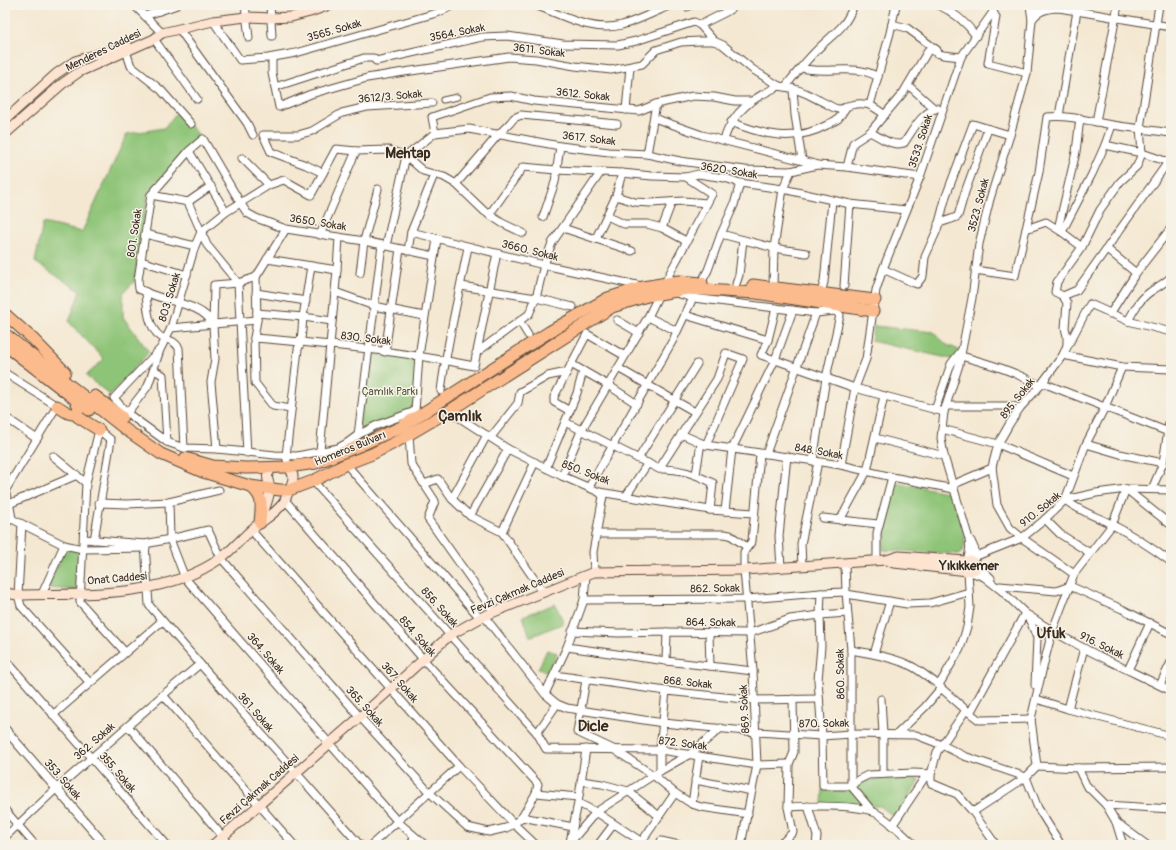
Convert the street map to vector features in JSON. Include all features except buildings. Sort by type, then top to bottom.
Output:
[{"type":"main road","points":[[154,39],[162,33],[213,21],[246,17],[271,18],[291,16],[310,12],[329,5]]},
{"type":"main road","name":"Menderes Caddesi","points":[[5,134],[68,79],[79,72],[154,39]]},
{"type":"main road","name":"Menderes Caddesi","points":[[5,120],[50,79],[75,61],[154,39]]},
{"type":"main road","points":[[68,79],[72,75],[70,64]]},
{"type":"main road","points":[[610,302],[647,296],[665,290],[679,282],[773,287],[875,300]]},
{"type":"main road","points":[[610,302],[643,287],[665,290],[688,289],[875,300]]},
{"type":"main road","name":"Homeros Bulvarı","points":[[5,325],[160,446],[184,458],[213,466],[272,468],[287,461],[316,463],[358,440],[402,426],[549,332],[610,302]]},
{"type":"main road","name":"Homeros Bulvarı","points":[[287,495],[346,464],[372,454],[409,435],[449,411],[610,302]]},
{"type":"main road","points":[[5,314],[33,339],[65,372]]},
{"type":"main road","points":[[5,334],[120,425],[161,454],[203,472],[250,486],[280,490],[287,495],[294,478],[287,461]]},
{"type":"main road","points":[[5,345],[127,439],[151,455],[190,474],[234,481]]},
{"type":"main road","points":[[75,399],[79,407],[77,413],[78,417],[99,430]]},
{"type":"main road","points":[[57,406],[70,414],[77,413]]},
{"type":"main road","points":[[415,411],[431,408]]},
{"type":"main road","points":[[338,448],[358,440]]},
{"type":"main road","name":"Onat Caddesi","points":[[256,526],[266,506],[270,489],[267,476],[272,468]]},
{"type":"main road","points":[[250,486],[258,492],[261,498],[256,526]]},
{"type":"main road","name":"Onat Caddesi","points":[[5,593],[18,595],[80,593],[148,588],[185,578],[221,558],[256,526],[278,510],[287,495]]},
{"type":"main road","name":"Fevzi Çakmak Caddesi","points":[[213,845],[360,717],[450,635],[482,617],[590,574],[781,568],[881,560],[899,556],[972,560]]},
{"type":"main road","name":"Fevzi Çakmak Caddesi","points":[[881,560],[894,563],[968,571]]},
{"type":"main road","points":[[968,571],[972,571],[975,568],[972,560]]},
{"type":"street","points":[[134,5],[162,33]]},
{"type":"street","points":[[145,16],[178,5]]},
{"type":"street","points":[[245,5],[248,38]]},
{"type":"street","points":[[270,5],[272,36]]},
{"type":"street","name":"3565. Sokak","points":[[213,21],[240,60],[272,58],[296,53],[440,12],[453,5]]},
{"type":"street","points":[[535,5],[586,24],[602,26],[620,25],[671,5]]},
{"type":"street","name":"3564. Sokak","points":[[275,87],[364,58],[373,58],[376,60],[482,37],[507,36],[563,44],[618,46],[697,23],[726,12],[739,5]]},
{"type":"street","points":[[724,139],[731,122],[750,101],[782,86],[821,46],[839,30],[845,23],[854,5]]},
{"type":"street","points":[[870,105],[896,5]]},
{"type":"street","points":[[938,5],[950,11],[968,25],[976,36]]},
{"type":"street","points":[[1030,5],[1033,18]]},
{"type":"street","points":[[1033,18],[1038,5]]},
{"type":"street","points":[[1096,122],[1118,5]]},
{"type":"street","points":[[1159,5],[1140,128],[1142,153],[1137,166],[1120,182],[1100,210],[1082,247],[1057,282],[1055,292],[1063,296],[1067,303],[1065,328],[1067,345],[1063,355],[1122,367],[1171,369]]},
{"type":"street","points":[[994,8],[996,17],[988,63],[1027,72]]},
{"type":"street","name":"3533. Sokak","points":[[841,465],[855,388],[866,359],[875,300],[883,269],[920,177],[961,57],[994,8]]},
{"type":"street","points":[[1033,18],[1038,13],[1050,8],[1077,8],[1171,27]]},
{"type":"street","points":[[1059,116],[1077,8]]},
{"type":"street","name":"3523. Sokak","points":[[972,560],[968,559],[970,548],[969,539],[944,456],[941,438],[942,429],[945,409],[962,353],[972,298],[979,244],[990,199],[1010,135],[1027,72],[1033,18]]},
{"type":"street","points":[[697,23],[714,41],[723,46],[752,69],[782,86],[793,89],[834,108],[839,109],[857,104],[873,105],[885,114]]},
{"type":"street","points":[[892,24],[907,28],[937,50],[936,52]]},
{"type":"street","points":[[179,29],[247,123],[253,135]]},
{"type":"street","points":[[154,39],[197,100]]},
{"type":"street","name":"3611. Sokak","points":[[275,87],[279,107],[311,94],[366,78],[509,57],[536,59],[575,66],[611,70],[642,64],[656,50],[680,42],[714,41]]},
{"type":"street","points":[[847,167],[853,143],[870,132],[903,93],[929,49],[943,55],[961,57]]},
{"type":"street","points":[[126,51],[131,66],[161,90],[191,124]]},
{"type":"street","points":[[272,58],[272,73],[275,87]]},
{"type":"street","points":[[626,110],[630,67]]},
{"type":"street","points":[[801,68],[811,71],[864,71],[878,77]]},
{"type":"street","points":[[908,85],[935,109]]},
{"type":"street","points":[[793,89],[797,134],[802,160]]},
{"type":"street","name":"3612. Sokak","points":[[435,133],[432,117],[490,97],[511,96],[534,101],[638,111],[656,104],[693,96],[714,97],[735,101],[750,101]]},
{"type":"street","points":[[442,100],[457,97]]},
{"type":"street","name":"3612/3. Sokak","points":[[323,173],[271,152],[263,135],[298,135],[312,131],[342,114],[367,107],[432,103]]},
{"type":"street","points":[[647,154],[656,104]]},
{"type":"street","points":[[731,122],[754,131],[782,136],[797,134],[816,131],[838,119],[847,106]]},
{"type":"street","points":[[870,132],[888,142],[900,144],[904,143],[922,117],[932,110],[944,107]]},
{"type":"street","points":[[456,184],[498,134],[510,124],[514,118],[521,116],[617,124]]},
{"type":"street","points":[[975,270],[1015,276],[1039,172],[1047,117],[1059,116],[1080,118],[1112,125],[1140,128],[1171,134]]},
{"type":"street","points":[[654,118],[702,135],[724,139],[817,165]]},
{"type":"street","points":[[1060,230],[1076,152],[1080,118]]},
{"type":"street","points":[[883,269],[917,284],[923,276],[925,257],[973,124],[1010,135]]},
{"type":"street","points":[[1060,230],[1092,174],[1112,125]]},
{"type":"street","name":"3617. Sokak","points":[[435,133],[469,129],[560,146],[609,152],[647,154],[680,161],[745,170],[791,171],[817,165],[847,167],[920,177]]},
{"type":"street","points":[[938,224],[946,220],[954,219],[958,216],[965,192],[988,129]]},
{"type":"street","points":[[358,440],[368,350],[384,246],[406,156],[435,133]]},
{"type":"street","name":"3650. Sokak","points":[[189,151],[203,139],[247,213],[256,218],[286,229],[364,241],[434,256]]},
{"type":"street","points":[[1063,296],[1077,290],[1169,163],[1142,153],[1105,145]]},
{"type":"street","points":[[542,217],[555,182],[560,146]]},
{"type":"street","points":[[242,158],[269,185],[284,180],[311,195],[336,149],[356,151],[389,150],[406,156],[423,171],[444,177],[456,184],[489,215],[523,233]]},
{"type":"street","points":[[151,195],[189,151],[226,212]]},
{"type":"street","points":[[320,235],[356,151]]},
{"type":"street","name":"3620. Sokak","points":[[489,215],[523,167],[652,176],[686,177],[698,174],[725,178],[740,183],[782,189],[832,201],[906,210]]},
{"type":"street","points":[[773,287],[774,248],[782,189],[791,171]]},
{"type":"street","points":[[476,353],[529,314],[536,298],[544,265],[552,243],[601,172]]},
{"type":"street","points":[[596,238],[616,196],[622,173]]},
{"type":"street","points":[[385,352],[391,310],[404,250],[434,175]]},
{"type":"street","points":[[562,476],[581,430],[665,290],[686,242],[712,194],[686,177]]},
{"type":"street","points":[[701,283],[708,270],[721,234],[734,205],[740,183]]},
{"type":"street","name":"803. Sokak","points":[[127,413],[114,398],[161,348],[166,339],[171,328],[195,246],[201,232],[226,212],[241,204],[269,185]]},
{"type":"street","points":[[151,195],[188,202],[211,186]]},
{"type":"street","points":[[360,273],[364,241],[378,189]]},
{"type":"street","name":"801. Sokak","points":[[151,195],[138,280],[139,289],[146,292],[150,323],[159,336],[175,342],[179,348],[184,448]]},
{"type":"street","points":[[616,196],[635,202],[651,203],[683,201],[707,203]]},
{"type":"street","points":[[821,293],[824,282],[832,201]]},
{"type":"street","points":[[188,202],[207,245],[238,283],[247,453]]},
{"type":"street","points":[[662,228],[672,202]]},
{"type":"street","points":[[844,286],[850,204]]},
{"type":"street","points":[[607,216],[624,224],[648,224],[662,228],[686,242]]},
{"type":"street","points":[[1026,229],[1046,222],[1060,230],[1082,247]]},
{"type":"street","points":[[563,228],[632,251]]},
{"type":"street","points":[[1171,228],[1136,273],[1110,314],[1128,321],[1171,332]]},
{"type":"street","points":[[286,229],[256,277],[257,317],[254,338],[255,384],[274,406],[291,409]]},
{"type":"street","name":"3660. Sokak","points":[[411,232],[468,247],[643,287]]},
{"type":"street","points":[[145,234],[195,246]]},
{"type":"street","points":[[721,234],[774,248],[806,253]]},
{"type":"street","points":[[320,451],[339,237]]},
{"type":"street","points":[[358,440],[375,426],[415,411],[419,356],[424,316],[437,239]]},
{"type":"street","points":[[736,284],[739,275],[743,240]]},
{"type":"street","points":[[441,391],[445,360],[468,247]]},
{"type":"street","points":[[1107,250],[1136,273]]},
{"type":"street","points":[[476,353],[490,290],[496,253]]},
{"type":"street","points":[[267,259],[337,270]]},
{"type":"street","points":[[141,262],[187,275]]},
{"type":"street","points":[[287,461],[298,349],[301,342],[303,317],[311,266]]},
{"type":"street","points":[[217,449],[211,382],[215,359],[213,325],[214,284],[238,283],[256,277]]},
{"type":"street","points":[[1128,321],[1134,309],[1149,293],[1171,277]]},
{"type":"street","points":[[461,286],[536,298],[573,307]]},
{"type":"street","points":[[665,290],[693,298],[816,313],[835,311],[840,315],[826,378],[815,461],[801,544],[802,566]]},
{"type":"street","points":[[146,292],[152,296],[178,302],[193,308],[211,320],[213,325]]},
{"type":"street","points":[[335,292],[374,306],[424,316]]},
{"type":"street","points":[[256,293],[306,301]]},
{"type":"street","points":[[589,487],[637,404],[646,385],[677,331],[693,298]]},
{"type":"street","name":"895. Sokak","points":[[1074,574],[1010,528],[997,505],[992,468],[998,444],[1020,408],[1041,385],[1063,355],[1090,304],[1110,314]]},
{"type":"street","points":[[776,308],[768,340],[761,355],[855,388],[935,410],[1013,406],[1020,408]]},
{"type":"street","points":[[725,511],[732,449],[775,360],[793,310]]},
{"type":"street","name":"869. Sokak","points":[[741,845],[757,765],[753,671],[744,570],[744,552],[752,541],[754,513],[763,454],[797,368],[816,313]]},
{"type":"street","points":[[685,315],[768,340]]},
{"type":"street","points":[[171,328],[240,323],[257,317],[303,317],[332,321]]},
{"type":"street","points":[[648,317],[677,331]]},
{"type":"street","points":[[617,320],[639,333]]},
{"type":"street","points":[[520,322],[528,334]]},
{"type":"street","points":[[570,411],[554,402],[554,397],[587,334],[625,356]]},
{"type":"street","name":"830. Sokak","points":[[254,338],[330,344],[419,356],[474,366],[476,353]]},
{"type":"street","points":[[161,348],[148,386],[127,413],[167,442],[184,448],[217,449],[275,455],[287,461]]},
{"type":"street","points":[[659,469],[717,379],[726,352],[743,359],[704,444],[696,474]]},
{"type":"street","points":[[935,410],[952,364],[962,353],[1006,369],[1041,385],[1105,407],[1170,433]]},
{"type":"street","points":[[571,364],[608,385],[637,404]]},
{"type":"street","points":[[638,459],[697,364]]},
{"type":"street","points":[[1122,367],[1105,407],[1086,444],[1065,500],[1074,508],[1112,525],[1157,551],[1171,562]]},
{"type":"street","points":[[618,368],[695,412]]},
{"type":"street","points":[[154,370],[163,375],[167,442]]},
{"type":"street","points":[[546,468],[577,393],[583,371]]},
{"type":"street","points":[[452,499],[489,436],[518,403],[520,392],[548,376],[567,372]]},
{"type":"street","points":[[5,373],[57,406],[5,491],[12,519]]},
{"type":"street","points":[[840,520],[867,471],[884,396]]},
{"type":"street","points":[[1152,489],[1163,463],[1170,433],[1171,410]]},
{"type":"street","name":"850. Sokak","points":[[449,411],[508,448],[562,476],[599,492],[710,510],[754,513]]},
{"type":"street","points":[[5,417],[37,439]]},
{"type":"street","points":[[565,422],[612,447],[659,469],[672,469],[696,474],[713,482],[710,510]]},
{"type":"street","points":[[942,429],[998,444],[1073,476]]},
{"type":"street","points":[[94,540],[110,440],[99,430],[86,482],[80,602],[125,652]]},
{"type":"street","name":"848. Sokak","points":[[681,434],[704,444],[841,465],[892,477],[953,487]]},
{"type":"street","points":[[409,435],[411,464],[435,501],[428,519],[494,612]]},
{"type":"street","points":[[875,438],[944,456]]},
{"type":"street","points":[[1086,444],[1120,454],[1163,463]]},
{"type":"street","points":[[287,461],[297,456],[338,448]]},
{"type":"street","points":[[470,516],[508,448]]},
{"type":"street","points":[[272,468],[275,455]]},
{"type":"street","points":[[53,456],[86,482]]},
{"type":"street","points":[[781,568],[779,536],[787,456]]},
{"type":"street","points":[[502,532],[535,462]]},
{"type":"street","points":[[626,496],[648,463]]},
{"type":"street","name":"870. Sokak","points":[[346,464],[482,617],[545,694],[557,704],[567,708],[663,722],[756,732],[822,736],[851,734],[916,735],[942,745],[964,756],[1026,777]]},
{"type":"street","points":[[953,487],[992,468]]},
{"type":"street","points":[[9,504],[77,475]]},
{"type":"street","points":[[881,560],[877,533],[878,524],[892,477]]},
{"type":"street","points":[[424,484],[438,479],[452,499],[470,516],[502,532],[543,592]]},
{"type":"street","name":"856. Sokak","points":[[313,481],[537,733],[546,750],[586,749]]},
{"type":"street","points":[[1037,766],[1031,719],[1052,632],[1074,574],[1112,525],[1126,489],[1171,525]]},
{"type":"street","name":"910. Sokak","points":[[972,560],[1022,538],[1065,500],[1096,493],[1126,489],[1171,490]]},
{"type":"street","points":[[99,503],[127,504],[169,502],[219,490]]},
{"type":"street","points":[[545,694],[567,647],[584,600],[590,574],[603,496],[599,492]]},
{"type":"street","name":"854. Sokak","points":[[287,495],[423,659],[538,784],[536,793]]},
{"type":"street","points":[[169,502],[170,539],[185,578]]},
{"type":"street","points":[[823,518],[878,524]]},
{"type":"street","points":[[5,523],[12,519]]},
{"type":"street","points":[[12,519],[64,545],[83,549],[146,546],[170,539]]},
{"type":"street","points":[[1045,519],[1060,534],[1090,553]]},
{"type":"street","points":[[22,524],[18,595],[21,606],[90,683]]},
{"type":"street","name":"367. Sokak","points":[[256,526],[391,689],[459,766],[536,845]]},
{"type":"street","name":"365. Sokak","points":[[170,539],[208,530],[221,558],[360,717],[430,793],[467,827],[488,832],[506,828],[514,824]]},
{"type":"street","points":[[596,534],[724,534],[730,535],[747,547]]},
{"type":"street","points":[[84,539],[146,546]]},
{"type":"street","points":[[42,594],[64,545]]},
{"type":"street","name":"361. Sokak","points":[[146,546],[149,605],[360,845]]},
{"type":"street","name":"916. Sokak","points":[[972,560],[1026,613],[1052,632],[1171,691]]},
{"type":"street","name":"860. Sokak","points":[[846,563],[847,613],[851,650],[850,786]]},
{"type":"street","points":[[898,734],[925,708],[940,687],[960,649],[969,616],[968,571]]},
{"type":"street","name":"Fevzi Çakmak Caddesi","points":[[968,571],[984,577],[1026,613]]},
{"type":"street","name":"364. Sokak","points":[[185,578],[398,822],[425,845]]},
{"type":"street","points":[[1000,586],[1056,591],[1070,586],[1171,634]]},
{"type":"street","name":"862. Sokak","points":[[584,600],[747,599],[821,593],[846,593],[907,604],[930,603],[969,592]]},
{"type":"street","points":[[821,593],[818,680],[822,736],[822,786],[850,786],[868,775],[929,774]]},
{"type":"street","points":[[874,654],[890,601]]},
{"type":"street","name":"864. Sokak","points":[[572,631],[619,633],[750,633],[790,619],[847,613]]},
{"type":"street","points":[[1026,613],[1037,638],[1033,711]]},
{"type":"street","points":[[892,826],[929,774],[937,752],[968,712],[1026,613]]},
{"type":"street","points":[[54,716],[162,621]]},
{"type":"street","points":[[1128,670],[1150,623]]},
{"type":"street","points":[[666,661],[667,632]]},
{"type":"street","points":[[709,633],[710,666]]},
{"type":"street","points":[[567,647],[666,661],[753,671]]},
{"type":"street","points":[[1068,709],[1084,648]]},
{"type":"street","points":[[851,650],[874,654],[913,667],[940,687],[979,720],[1031,719]]},
{"type":"street","name":"355. Sokak","points":[[5,659],[167,845]]},
{"type":"street","points":[[1160,685],[1171,662]]},
{"type":"street","name":"362. Sokak","points":[[5,837],[57,788],[163,694],[200,664]]},
{"type":"street","name":"868. Sokak","points":[[554,675],[666,692],[754,700],[820,700]]},
{"type":"street","points":[[582,710],[586,680]]},
{"type":"street","points":[[660,771],[660,750],[666,692]]},
{"type":"street","points":[[163,694],[258,806],[294,845]]},
{"type":"street","points":[[776,845],[783,842],[793,832],[788,807],[789,764],[794,752],[793,699]]},
{"type":"street","points":[[881,699],[883,774]]},
{"type":"street","points":[[1036,699],[1171,736]]},
{"type":"street","points":[[537,733],[557,704]]},
{"type":"street","name":"872. Sokak","points":[[582,710],[577,732],[613,749],[660,750],[757,765],[789,764]]},
{"type":"street","points":[[128,726],[230,845]]},
{"type":"street","points":[[569,844],[596,812],[653,775],[690,754],[721,728]]},
{"type":"street","name":"353. Sokak","points":[[5,729],[105,845]]},
{"type":"street","points":[[569,844],[586,749],[613,749],[653,775],[675,793],[692,804],[701,807],[748,814]]},
{"type":"street","points":[[692,804],[699,756]]},
{"type":"street","points":[[371,845],[459,766]]},
{"type":"street","points":[[973,812],[1026,777],[1037,766],[1078,768],[1171,767]]},
{"type":"street","points":[[1078,768],[1086,785],[1106,805],[1116,822],[1123,845]]},
{"type":"street","points":[[929,774],[931,783],[957,794],[973,812],[996,845]]},
{"type":"street","points":[[1026,777],[1038,808],[1061,845]]},
{"type":"street","points":[[695,780],[752,790]]},
{"type":"street","points":[[581,781],[602,784],[628,791],[659,816]]},
{"type":"street","points":[[850,786],[873,812]]},
{"type":"street","points":[[514,824],[522,817],[536,793],[578,800],[640,843],[675,793]]},
{"type":"street","points":[[1106,805],[1171,809]]},
{"type":"street","points":[[788,807],[808,806],[855,808],[873,812],[884,818],[915,845]]},
{"type":"street","points":[[808,806],[817,836],[816,845]]},
{"type":"street","points":[[5,810],[35,845]]},
{"type":"street","points":[[522,817],[573,828]]},
{"type":"street","points":[[1116,822],[1147,845]]},
{"type":"street","points":[[598,845],[613,825]]},
{"type":"street","points":[[411,845],[414,837]]},
{"type":"street","points":[[661,841],[679,845]]},
{"type":"green space","points":[[178,111],[200,137],[186,149],[148,193],[134,282],[123,293],[123,317],[149,352],[110,395],[86,376],[104,359],[69,322],[80,291],[35,262],[43,223],[82,232],[127,134],[164,128]]},
{"type":"green space","points":[[874,326],[934,332],[947,345],[959,350],[956,360],[871,341]]},
{"type":"green space","name":"Çamlık Parkı","points":[[368,350],[419,356],[415,411],[358,435]]},
{"type":"green space","points":[[895,482],[952,493],[965,537],[964,548],[960,554],[883,550],[889,507]]},
{"type":"green space","points":[[66,546],[81,550],[77,590],[48,588]]},
{"type":"green space","points":[[555,604],[564,623],[530,637],[523,616]]},
{"type":"green space","points":[[547,650],[557,653],[549,673],[538,669]]},
{"type":"green space","points":[[879,779],[919,779],[918,783],[897,815],[892,815],[880,806],[822,807],[823,786],[857,787],[857,783],[860,781]]},
{"type":"district","name":"Mehtap","points":[[408,153]]},
{"type":"district","name":"Çamlık","points":[[460,416]]},
{"type":"district","name":"Yıkıkkemer","points":[[969,565]]},
{"type":"district","name":"Ufuk","points":[[1051,633]]},
{"type":"district","name":"Dicle","points":[[593,726]]}]
